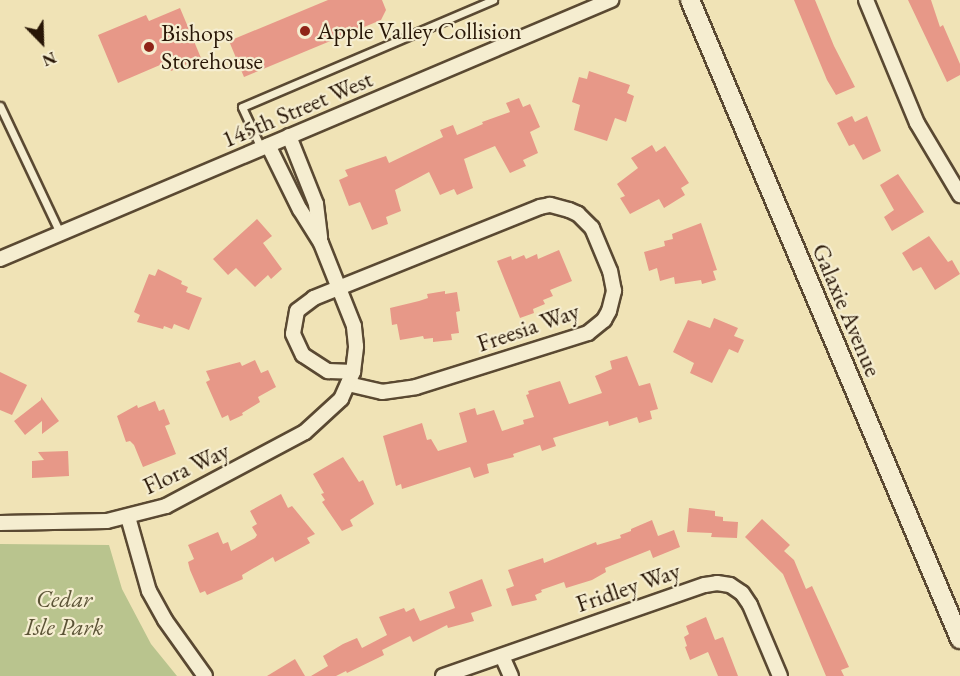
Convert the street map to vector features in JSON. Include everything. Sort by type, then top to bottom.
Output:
[{"type":"street","name":"145th Street West","points":[[0,259],[611,0]]},
{"type":"street","name":"Galaxie Avenue","points":[[690,0],[960,639]]},
{"type":"street","points":[[866,0],[917,123],[960,195]]},
{"type":"street","name":"Flora Way","points":[[289,136],[316,204],[321,243]]},
{"type":"street","name":"Flora Way","points":[[0,523],[107,521],[166,506],[202,489],[305,432],[330,411],[351,378],[356,346],[354,326],[321,243],[264,146]]},
{"type":"street","name":"Freesia Way","points":[[341,290],[530,210],[550,205],[560,206],[578,214],[592,228],[610,271],[614,291],[604,320],[578,338],[399,391],[382,392],[351,378]]},
{"type":"street","points":[[341,290],[314,298],[297,311],[293,334],[303,355],[328,370],[351,378]]},
{"type":"street","points":[[128,517],[149,591],[165,620],[205,676]]},
{"type":"street","name":"Fridley Way","points":[[443,676],[705,585],[717,583],[730,585],[746,599],[780,676]]},
{"type":"street","points":[[502,656],[511,676]]},
{"type":"lane","points":[[264,146],[242,106],[493,0]]},
{"type":"lane","points":[[0,106],[60,233]]},
{"type":"green space","name":"Cedar Isle Park","points":[[0,544],[109,545],[122,589],[151,644],[177,676],[0,676]]},
{"type":"building","name":"Apple Valley Collision","points":[[328,0],[382,0],[386,10],[381,20],[244,77],[229,41]]},
{"type":"building","points":[[794,0],[815,0],[834,46],[855,87],[836,95],[827,80]]},
{"type":"building","points":[[908,0],[931,0],[940,27],[943,25],[960,64],[960,75],[947,82]]},
{"type":"building","name":"Bishops Storehouse","points":[[180,8],[201,58],[171,71],[167,62],[118,83],[98,35],[146,15],[149,21]]},
{"type":"building","points":[[589,71],[630,85],[627,93],[634,96],[626,122],[615,118],[607,141],[574,130],[580,105],[572,102],[579,77],[587,79]]},
{"type":"building","points":[[519,98],[523,107],[530,104],[540,127],[530,132],[538,153],[523,160],[526,166],[510,173],[495,146],[464,159],[473,188],[457,195],[454,189],[440,195],[429,172],[395,190],[401,211],[386,217],[388,224],[372,230],[360,202],[349,206],[339,180],[348,176],[345,170],[386,156],[389,163],[443,137],[440,130],[453,125],[457,135],[483,124],[482,122],[510,112],[506,103]]},
{"type":"building","points":[[852,116],[855,122],[867,116],[881,151],[863,160],[854,144],[849,146],[837,123]]},
{"type":"building","points":[[652,145],[656,152],[665,146],[689,183],[681,188],[685,195],[664,208],[659,199],[630,214],[620,198],[625,196],[617,184],[638,168],[631,158]]},
{"type":"building","points":[[898,174],[924,212],[892,231],[884,217],[894,210],[880,185]]},
{"type":"building","points":[[257,219],[272,236],[263,243],[282,269],[271,279],[268,275],[255,287],[236,268],[228,275],[213,259]]},
{"type":"building","points":[[701,223],[717,270],[713,271],[716,280],[702,284],[701,280],[675,284],[674,277],[660,281],[657,268],[649,271],[644,252],[665,246],[664,241],[673,239],[672,234]]},
{"type":"building","points":[[929,236],[948,262],[952,260],[960,274],[935,290],[921,267],[913,271],[902,253]]},
{"type":"building","points":[[559,250],[572,281],[550,290],[553,296],[543,300],[545,304],[533,309],[534,313],[520,318],[497,261],[511,256],[512,260],[524,255],[526,259],[537,254],[538,259]]},
{"type":"building","points":[[158,269],[182,281],[181,284],[188,287],[186,292],[202,298],[189,330],[174,324],[172,329],[164,326],[163,329],[137,322],[140,315],[134,312],[149,274],[155,276]]},
{"type":"building","points":[[445,291],[445,294],[457,292],[460,311],[456,312],[459,333],[451,334],[452,340],[433,342],[433,338],[424,339],[423,336],[400,340],[397,324],[392,325],[390,308],[428,298],[427,294]]},
{"type":"building","points":[[714,318],[738,328],[734,336],[744,340],[738,353],[729,349],[712,383],[690,373],[694,363],[673,352],[688,320],[710,328]]},
{"type":"building","points":[[627,356],[639,386],[650,383],[658,409],[650,411],[652,419],[639,423],[637,417],[609,426],[608,421],[553,438],[556,446],[542,451],[540,445],[513,454],[514,457],[487,464],[489,473],[474,478],[470,467],[402,489],[401,484],[396,486],[383,436],[422,423],[427,440],[431,439],[438,451],[467,442],[459,413],[475,408],[477,415],[494,410],[502,431],[524,424],[523,420],[534,417],[526,395],[529,394],[528,391],[560,381],[569,404],[602,393],[595,376],[612,369],[610,361]]},
{"type":"building","points":[[255,360],[261,373],[268,370],[276,387],[258,397],[260,402],[242,413],[243,415],[230,421],[228,415],[222,418],[206,382],[210,380],[206,371],[240,362],[242,366]]},
{"type":"building","points":[[0,372],[27,385],[12,415],[0,410]]},
{"type":"building","points":[[41,397],[59,421],[42,434],[42,421],[25,435],[14,421],[41,400]]},
{"type":"building","points":[[155,401],[159,411],[164,409],[170,424],[165,426],[176,454],[143,467],[134,445],[130,441],[126,442],[117,416],[137,405],[138,408]]},
{"type":"building","points":[[68,451],[69,476],[32,478],[32,461],[44,460],[38,452]]},
{"type":"building","points":[[343,457],[359,482],[363,480],[374,504],[350,520],[353,526],[342,531],[322,502],[325,500],[321,494],[324,493],[313,474]]},
{"type":"building","points":[[281,494],[288,508],[292,506],[315,534],[307,538],[310,543],[275,562],[273,557],[242,575],[243,579],[207,595],[205,591],[200,593],[188,562],[194,559],[188,545],[218,532],[223,544],[228,542],[231,551],[255,538],[257,535],[252,527],[257,524],[250,511]]},
{"type":"building","points":[[689,508],[715,511],[715,516],[723,517],[723,521],[738,522],[737,538],[711,537],[712,533],[687,532]]},
{"type":"building","points":[[762,519],[790,545],[784,551],[794,560],[806,589],[812,586],[849,667],[841,670],[844,676],[826,676],[783,574],[745,537]]},
{"type":"building","points":[[652,520],[658,536],[674,530],[680,547],[653,558],[650,550],[605,568],[606,572],[592,580],[566,588],[564,582],[541,590],[542,592],[535,595],[537,600],[512,606],[506,589],[514,586],[508,570],[543,558],[544,563],[596,542],[597,545],[621,538],[620,535]]},
{"type":"building","points":[[482,579],[492,606],[471,613],[474,621],[448,628],[447,625],[413,642],[410,636],[382,650],[384,655],[347,673],[346,671],[336,676],[311,676],[328,666],[323,656],[343,644],[357,638],[362,648],[387,635],[379,617],[404,608],[406,612],[414,608],[420,621],[455,608],[449,592]]},
{"type":"building","points":[[706,617],[715,640],[723,637],[738,676],[718,676],[708,652],[690,660],[685,647],[687,646],[684,637],[689,634],[686,626]]},
{"type":"building","points":[[295,659],[305,676],[267,676]]},
{"type":"place","name":"Apple Valley Collision","points":[[305,31]]},
{"type":"place","name":"Bishops Storehouse","points":[[149,47]]}]
